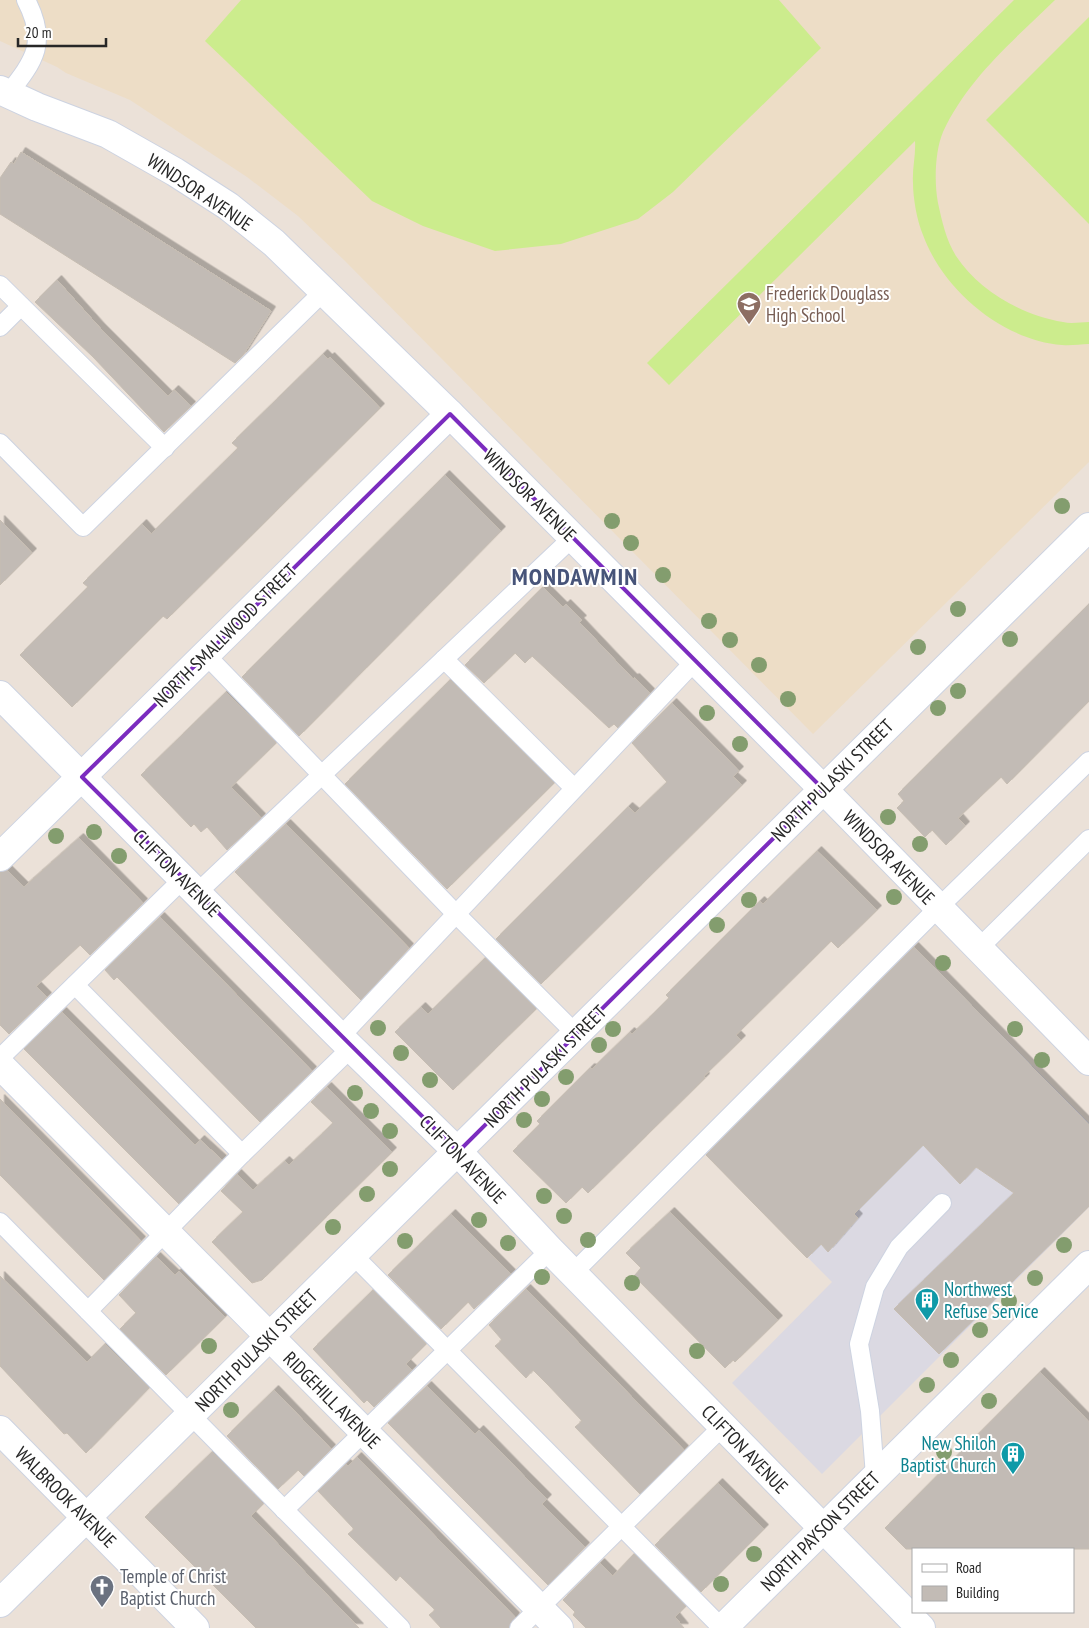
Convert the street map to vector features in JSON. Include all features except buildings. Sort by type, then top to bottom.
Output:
[{"type":"street","name":"WINDSOR AVENUE","points":[[3,96],[108,134],[176,172],[228,206],[274,244],[325,290],[450,414],[694,662],[823,789],[1089,1061]]},
{"type":"street","name":"NORTH SMALLWOOD STREET","points":[[0,857],[450,414]]},
{"type":"street","name":"NORTH PULASKI STREET","points":[[0,1603],[1089,527]]},
{"type":"street","name":"CLIFTON AVENUE","points":[[0,695],[345,1043],[458,1152],[550,1250],[921,1628]]},
{"type":"street","name":"RIDGEHILL AVENUE","points":[[0,1065],[559,1628]]},
{"type":"street","name":"NORTH PAYSON STREET","points":[[722,1628],[1089,1265]]},
{"type":"street","name":"WALBROOK AVENUE","points":[[0,1430],[86,1518],[185,1625]]},
{"type":"lane","points":[[3,96],[30,67],[37,48],[39,36],[36,21],[26,0]]},
{"type":"lane","points":[[0,285],[164,448]]},
{"type":"lane","points":[[0,443],[83,527],[325,290]]},
{"type":"lane","points":[[0,327],[22,306]]},
{"type":"lane","points":[[0,1058],[75,985],[322,775],[572,538]]},
{"type":"lane","points":[[205,654],[456,914],[576,1034]]},
{"type":"lane","points":[[444,659],[574,788]]},
{"type":"lane","points":[[88,1311],[242,1154],[345,1043],[456,914],[694,662]]},
{"type":"lane","points":[[573,1273],[938,908],[1089,761]]},
{"type":"lane","points":[[978,949],[1089,839]]},
{"type":"lane","points":[[75,985],[242,1154]]},
{"type":"lane","points":[[875,1476],[870,1411],[859,1344],[875,1287],[899,1247],[942,1203]]},
{"type":"lane","points":[[0,1222],[401,1628]]},
{"type":"lane","points":[[284,1510],[446,1349],[550,1250]]},
{"type":"lane","points":[[353,1255],[722,1628]]},
{"type":"lane","points":[[519,1628],[723,1426]]},
{"type":"highlighted area","points":[[450,414],[823,789],[458,1152],[82,777]]},
{"type":"shaded area","name":"Frederick Douglass High School","points":[[0,0],[1089,0],[1089,462],[813,734],[344,260],[298,216],[247,177],[130,100],[66,73],[0,41]]},
{"type":"shaded area","name":"Northwest Refuse Service","points":[[913,946],[1089,1123],[1089,1207],[822,1474],[732,1383],[832,1282],[705,1154]]},
{"type":"green space","points":[[241,0],[779,0],[821,48],[673,192],[638,219],[561,244],[495,251],[423,226],[372,201],[205,41]]},
{"type":"green space","points":[[1014,0],[1055,0],[978,77],[953,113],[943,132],[938,148],[936,186],[938,203],[945,230],[956,256],[977,280],[1003,300],[1032,314],[1066,323],[1089,322],[1089,344],[1062,345],[1040,341],[1018,333],[978,309],[960,293],[932,255],[919,223],[913,189],[915,141],[669,385],[647,363]]},
{"type":"green space","points":[[1089,17],[1089,224],[986,120]]},
{"type":"place","name":"Frederick Douglass High School","points":[[749,325]]},
{"type":"place","name":"Northwest Refuse Service","points":[[927,1321]]},
{"type":"place","name":"New Shiloh Baptist Church","points":[[1013,1475]]},
{"type":"place","name":"Temple of Christ Baptist Church","points":[[102,1608]]},
{"type":"district","name":"MONDAWMIN","points":[[575,577]]}]
